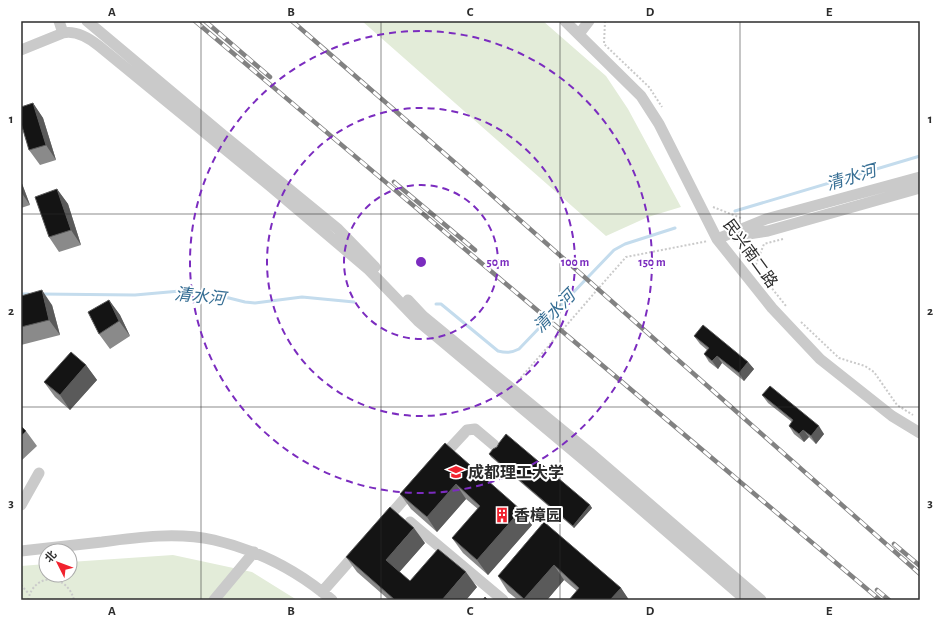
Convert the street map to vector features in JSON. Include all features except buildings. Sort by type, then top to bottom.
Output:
[{"type":"street","points":[[59,21],[63,33]]},
{"type":"street","points":[[88,21],[223,135],[338,229],[423,316],[512,388],[662,514],[761,600]]},
{"type":"street","name":"民兴南二路","points":[[565,21],[641,96],[659,124],[717,240],[772,308],[820,359],[892,416],[920,433]]},
{"type":"street","points":[[579,34],[589,21]]},
{"type":"street","points":[[21,50],[63,33],[72,31],[99,46],[270,186],[368,269],[418,321],[585,461],[746,600]]},
{"type":"street","points":[[717,240],[766,219],[920,177]]},
{"type":"street","points":[[717,240],[768,231],[920,188]]},
{"type":"street","points":[[436,464],[467,430],[475,429],[494,444]]},
{"type":"street","points":[[21,505],[39,473]]},
{"type":"street","points":[[379,528],[420,481]]},
{"type":"street","points":[[410,522],[503,600]]},
{"type":"street","points":[[21,551],[143,537],[181,537],[214,540],[254,552],[284,566],[332,600]]},
{"type":"street","points":[[322,592],[369,539]]},
{"type":"street","points":[[214,600],[254,552]]},
{"type":"path","points":[[605,21],[604,44],[649,87],[663,109]]},
{"type":"path","points":[[713,207],[740,218],[745,217]]},
{"type":"path","points":[[760,244],[786,238]]},
{"type":"path","points":[[512,388],[610,274],[626,258],[717,240]]},
{"type":"path","points":[[764,244],[755,267],[787,307]]},
{"type":"path","points":[[797,318],[839,358],[865,366],[874,372],[896,405],[914,416]]},
{"type":"path","points":[[28,600],[29,594],[33,587],[39,582],[54,579],[68,586],[74,600]]},
{"type":"path","points":[[21,585],[29,594]]},
{"type":"green space","points":[[362,21],[543,21],[606,76],[628,109],[681,207],[648,217],[606,236]]},
{"type":"green space","points":[[173,555],[252,572],[297,600],[21,600],[21,566],[38,565],[38,583],[78,583],[78,561]]},
{"type":"waterway","name":"清水河","points":[[735,211],[920,156]]},
{"type":"waterway","name":"清水河","points":[[436,304],[441,304],[498,351],[513,351],[519,349],[614,250],[625,244],[675,228]]},
{"type":"waterway","name":"清水河","points":[[41,294],[135,295],[180,291],[209,293],[255,303],[302,297],[354,302]]},
{"type":"waterway","name":"清水河","points":[[21,294],[29,294]]},
{"type":"railway","points":[[195,21],[880,600]]},
{"type":"railway","points":[[205,21],[270,77]]},
{"type":"railway","points":[[292,21],[468,174],[920,574]]},
{"type":"railway","points":[[394,182],[475,250]]},
{"type":"railway","points":[[894,544],[920,566]]},
{"type":"railway","points":[[877,590],[889,600]]},
{"type":"place","name":"成都理工大学","points":[[456,472]]},
{"type":"place","name":"香樟园","points":[[502,515]]}]
